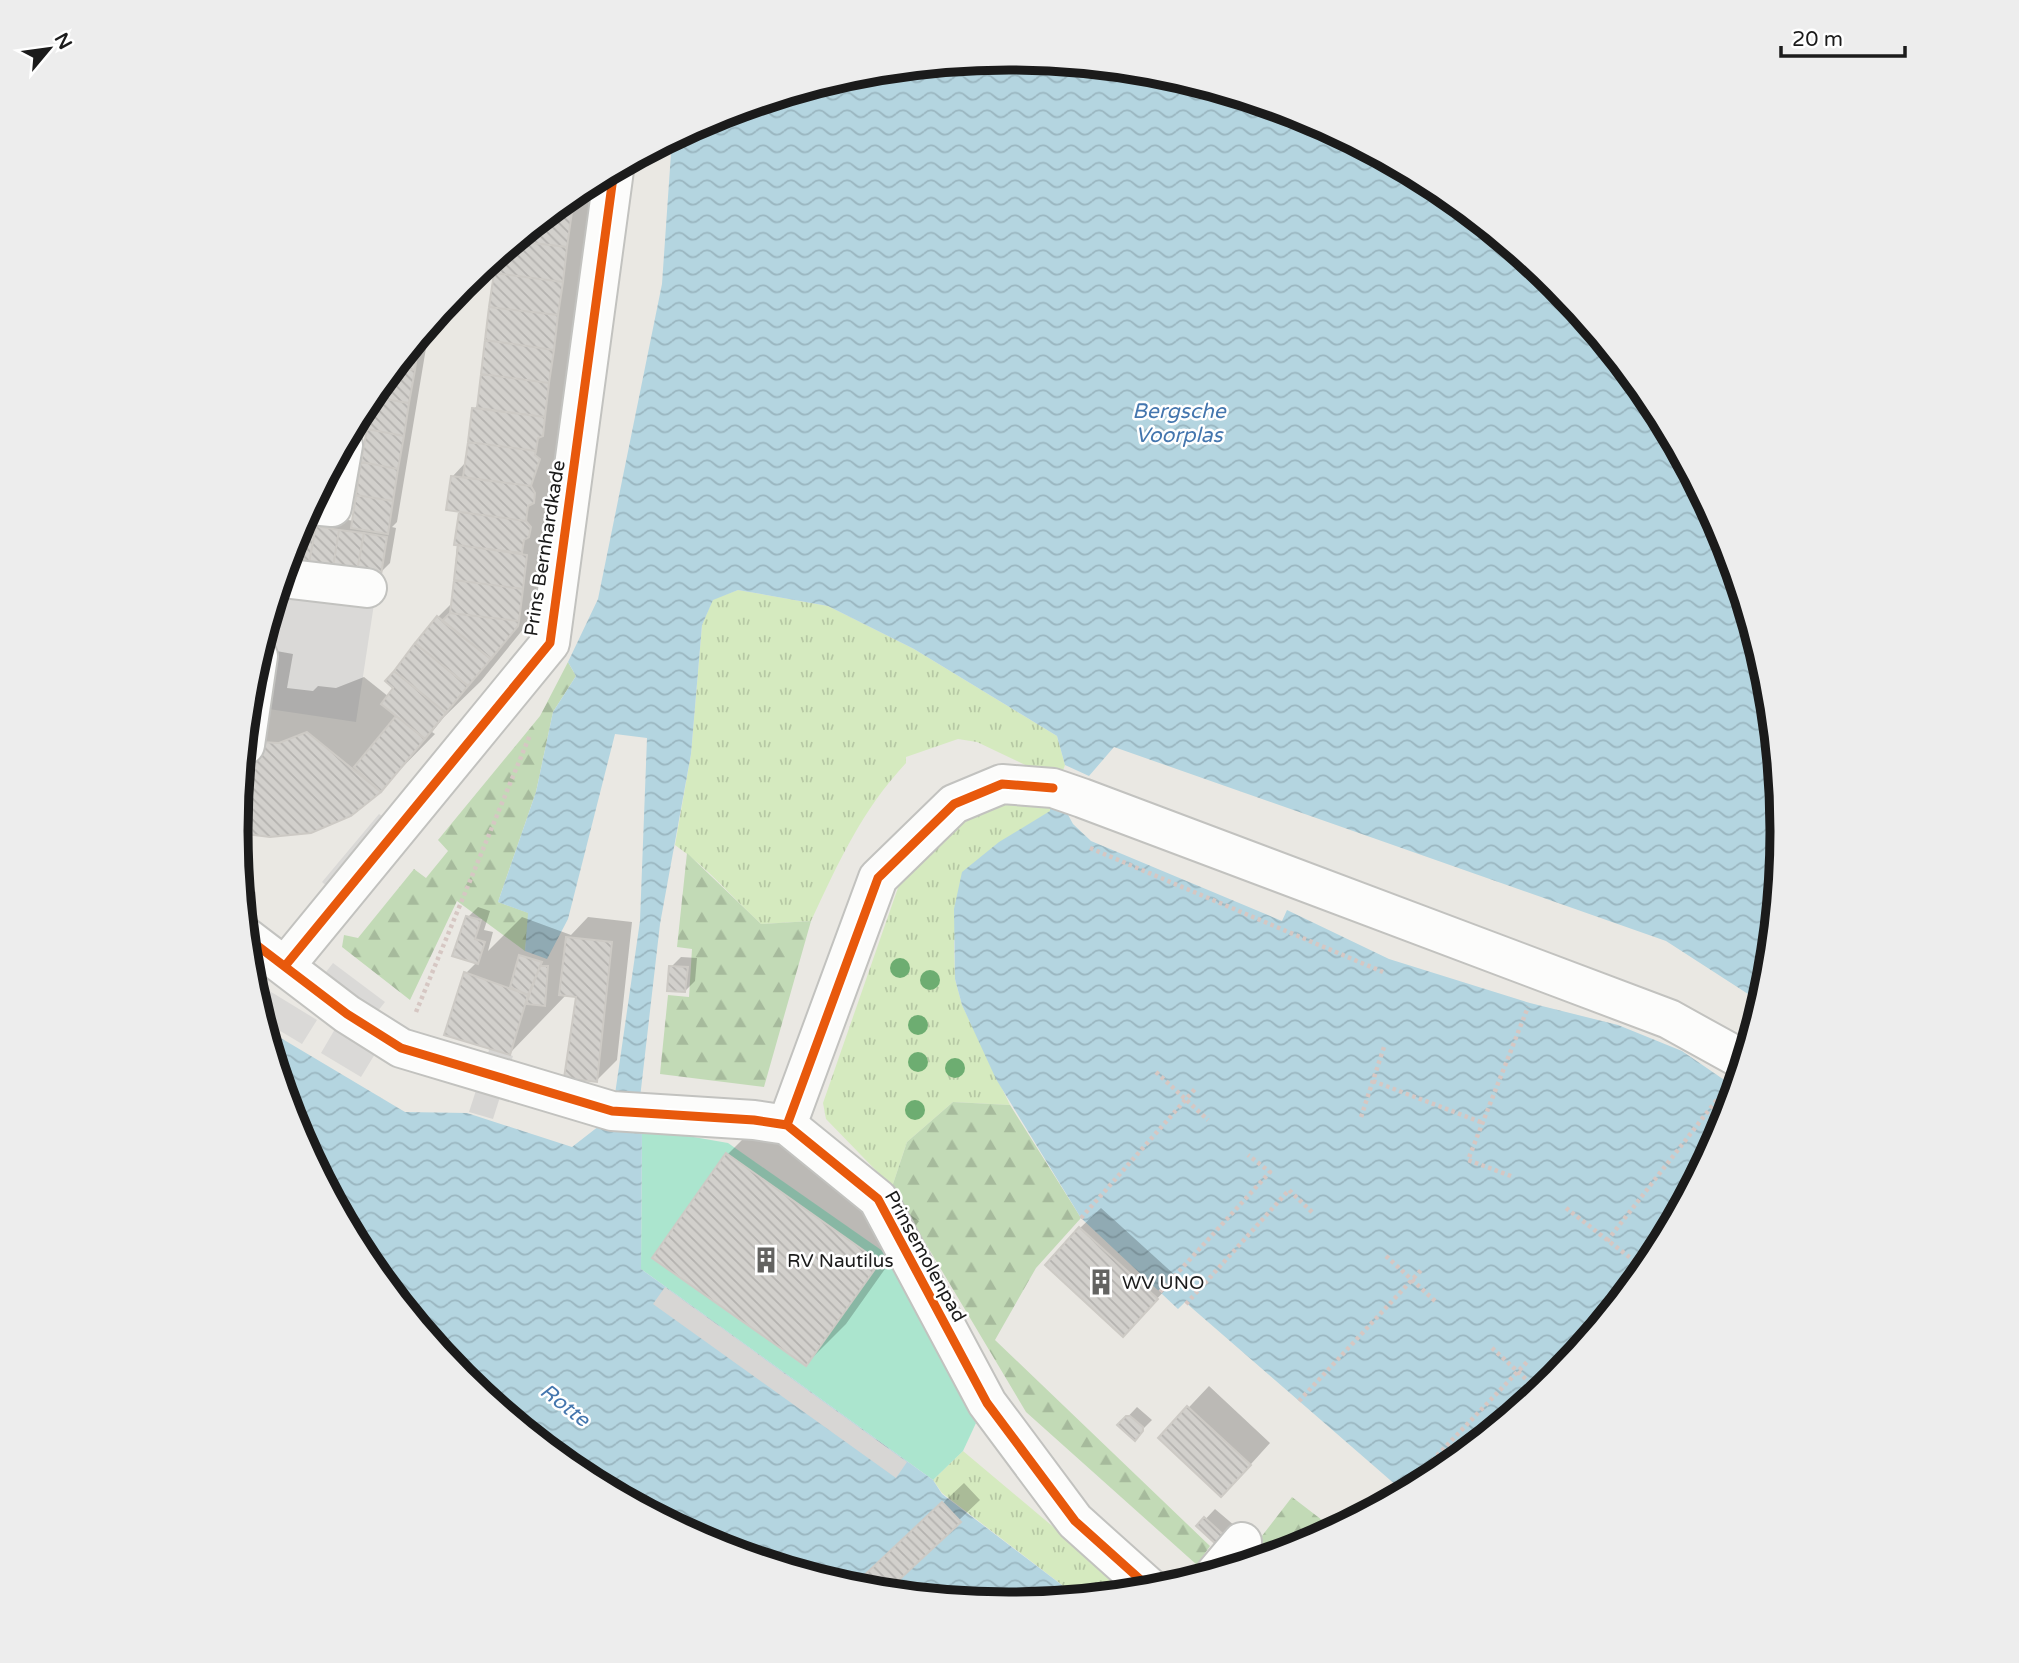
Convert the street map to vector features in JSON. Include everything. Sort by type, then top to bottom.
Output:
[{"type":"street","name":"Prins Bernhardkade","points":[[285,966],[550,643],[612,182]]},
{"type":"street","points":[[322,506],[332,507],[338,474]]},
{"type":"street","points":[[291,579],[367,588]]},
{"type":"street","points":[[257,945],[347,1014],[401,1048],[626,1112],[754,1120],[787,1125],[878,878],[954,804],[1002,784],[1068,793],[1669,1019],[1733,1069]]},
{"type":"street","name":"Prinsemolenpad","points":[[787,1125],[877,1199],[987,1403],[1075,1521],[1139,1581]]},
{"type":"street","points":[[1226,1561],[1242,1542]]},
{"type":"path","points":[[401,1048],[535,723],[523,676]]},
{"type":"path","points":[[1087,847],[1383,972]]},
{"type":"path","points":[[1511,1176],[1468,1160],[1530,1003]]},
{"type":"path","points":[[1361,1117],[1384,1047]]},
{"type":"path","points":[[1156,1072],[1208,1120]]},
{"type":"path","points":[[1373,1081],[1483,1123]]},
{"type":"path","points":[[1607,1241],[1728,1084]]},
{"type":"path","points":[[1081,1218],[1195,1089]]},
{"type":"path","points":[[1160,1292],[1270,1172],[1248,1155]]},
{"type":"path","points":[[1186,1304],[1289,1191],[1313,1213]]},
{"type":"path","points":[[1566,1208],[1637,1263]]},
{"type":"path","points":[[1386,1256],[1434,1301]]},
{"type":"path","points":[[1299,1401],[1423,1268]]},
{"type":"path","points":[[1492,1348],[1532,1385]]},
{"type":"path","points":[[1421,1472],[1527,1362]]},
{"type":"green space","points":[[738,590],[828,606],[914,649],[1057,736],[1065,765],[1059,781],[977,742],[958,739],[906,757],[906,763],[876,799],[852,838],[811,921],[761,924],[709,873],[675,845],[691,754],[702,625],[713,599]]},
{"type":"green space","points":[[568,662],[576,676],[553,712],[536,792],[498,902],[529,913],[525,951],[457,901],[410,1000],[342,947],[344,935],[358,938],[414,869],[426,878],[448,851],[438,840],[540,716]]},
{"type":"green space","points":[[1001,799],[1050,806],[1050,811],[954,941],[955,979],[962,1005],[1010,1105],[953,1102],[907,1142],[892,1187],[826,1119],[823,1103],[900,882],[940,837]]},
{"type":"green space","points":[[687,853],[761,924],[811,921],[764,1087],[660,1074],[668,995],[689,997],[692,949],[677,947]]},
{"type":"green space","points":[[953,1102],[1010,1105],[1081,1218],[1036,1268],[995,1340],[1210,1546],[1197,1565],[1026,1412],[892,1187],[907,1142]]},
{"type":"green space","points":[[642,1128],[728,1143],[884,1252],[976,1423],[963,1451],[933,1480],[641,1269]]},
{"type":"green space","points":[[963,1451],[1121,1584],[1069,1590],[942,1493],[933,1480]]},
{"type":"green space","points":[[1292,1497],[1326,1523],[1301,1535],[1247,1555]]},
{"type":"shaded area","points":[[287,590],[374,604],[356,722],[262,708],[260,702],[263,683]]},
{"type":"shaded area","points":[[379,814],[388,820],[330,889],[322,882]]},
{"type":"shaded area","points":[[333,963],[385,1002],[377,1012],[326,972]]},
{"type":"shaded area","points":[[265,988],[317,1020],[302,1044],[274,1027]]},
{"type":"shaded area","points":[[335,1029],[375,1054],[361,1077],[321,1053]]},
{"type":"water","name":"Bergsche Voorplas","points":[[1010,70],[1109,77],[1207,96],[1301,128],[1390,172],[1433,198],[1512,259],[1582,329],[1643,408],[1692,495],[1731,587],[1756,683],[1769,782],[1769,881],[1764,931],[1752,997],[1666,941],[1114,747],[1089,776],[1065,765],[1057,736],[914,649],[828,606],[738,590],[713,600],[702,625],[691,754],[660,924],[637,1124],[642,1128],[641,1269],[933,1480],[942,1494],[1069,1590],[1010,1593],[960,1591],[910,1586],[812,1567],[718,1535],[629,1491],[586,1465],[507,1404],[437,1334],[405,1295],[350,1212],[306,1123],[288,1076],[276,1035],[405,1112],[467,1113],[572,1147],[599,1126],[611,1122],[640,921],[647,738],[615,734],[568,919],[547,959],[525,951],[528,913],[498,902],[536,792],[553,712],[576,676],[568,662],[598,599],[662,284],[671,150],[765,110],[812,96],[910,77]]},
{"type":"water","points":[[1050,806],[1066,811],[1073,824],[1091,841],[1282,921],[1287,910],[1389,959],[1530,1003],[1618,1025],[1682,1051],[1728,1083],[1713,1123],[1669,1212],[1614,1295],[1582,1334],[1512,1404],[1433,1465],[1397,1486],[1185,1302],[1178,1309],[1081,1218],[996,1079],[962,1005],[955,979],[954,909],[962,872],[999,842],[1050,811]]},
{"type":"pier","points":[[490,1047],[513,1056],[493,1119],[469,1112]]},
{"type":"pier","points":[[665,1287],[907,1462],[896,1478],[653,1304]]},
{"type":"building","points":[[567,212],[572,212],[567,247],[527,242]]},
{"type":"building","points":[[527,242],[567,247],[563,282],[494,273]]},
{"type":"building","points":[[494,273],[563,282],[558,315],[489,307]]},
{"type":"building","points":[[489,307],[558,315],[554,350],[485,340]]},
{"type":"building","points":[[485,340],[554,350],[549,383],[481,374]]},
{"type":"building","points":[[417,353],[415,370],[405,368]]},
{"type":"building","points":[[405,368],[415,370],[409,403],[383,399]]},
{"type":"building","points":[[481,374],[549,383],[545,417],[477,408]]},
{"type":"building","points":[[383,399],[409,403],[404,436],[367,429],[368,421]]},
{"type":"building","points":[[472,408],[545,417],[543,436],[538,438],[536,451],[468,442]]},
{"type":"building","points":[[367,429],[404,436],[398,469],[361,462]]},
{"type":"building","points":[[468,442],[536,451],[535,455],[540,459],[531,486],[463,477]]},
{"type":"building","points":[[361,462],[398,469],[393,501],[356,495]]},
{"type":"building","points":[[451,476],[531,486],[535,493],[534,503],[528,506],[526,521],[446,510]]},
{"type":"building","points":[[356,495],[393,501],[388,534],[351,528]]},
{"type":"building","points":[[459,512],[526,521],[531,527],[529,537],[524,540],[522,553],[454,545]]},
{"type":"building","points":[[313,525],[316,526],[309,563],[298,561]]},
{"type":"building","points":[[316,526],[339,530],[333,567],[309,563]]},
{"type":"building","points":[[339,530],[364,533],[357,571],[333,567]]},
{"type":"building","points":[[364,533],[387,537],[381,575],[357,571]]},
{"type":"building","points":[[458,545],[527,555],[523,589],[454,580]]},
{"type":"building","points":[[454,580],[523,589],[519,621],[450,613]]},
{"type":"building","points":[[450,613],[519,621],[518,626],[491,659],[442,621]]},
{"type":"building","points":[[437,616],[491,659],[468,686],[415,643]]},
{"type":"building","points":[[415,643],[468,686],[446,713],[394,671]]},
{"type":"building","points":[[394,671],[446,713],[425,739],[381,704],[393,688],[385,681]]},
{"type":"building","points":[[396,716],[425,739],[381,792],[354,767]]},
{"type":"building","points":[[307,732],[381,792],[351,816],[311,833],[270,837],[248,834],[254,743],[279,743]]},
{"type":"building","points":[[466,916],[481,920],[475,939],[485,942],[478,964],[452,956]]},
{"type":"building","points":[[566,937],[612,942],[597,1082],[564,1078],[576,997],[559,995]]},
{"type":"building","points":[[519,955],[542,962],[528,995],[510,987]]},
{"type":"building","points":[[540,966],[548,966],[545,1006],[526,1004]]},
{"type":"building","points":[[669,966],[688,967],[685,992],[667,991]]},
{"type":"building","points":[[464,972],[528,995],[510,1055],[444,1035]]},
{"type":"building","name":"RV Nautilus","points":[[726,1153],[880,1262],[806,1366],[652,1258]]},
{"type":"building","name":"WV UNO","points":[[1079,1227],[1158,1299],[1123,1337],[1045,1265]]},
{"type":"building","points":[[1187,1406],[1251,1465],[1221,1497],[1158,1438]]},
{"type":"building","points":[[1126,1416],[1130,1416],[1143,1427],[1135,1441],[1117,1425]]},
{"type":"building","points":[[942,1502],[961,1522],[895,1584],[861,1578]]},
{"type":"building","points":[[1204,1517],[1226,1537],[1218,1546],[1196,1526]]},
{"type":"cycle path","points":[[285,966],[550,643],[612,182]]},
{"type":"cycle path","points":[[787,1125],[878,878],[954,804],[1002,784],[1053,788]]},
{"type":"cycle path","points":[[257,946],[347,1014],[401,1048],[612,1111],[754,1120],[787,1125]]},
{"type":"cycle path","points":[[787,1125],[878,1199],[987,1403],[1075,1521],[1142,1581]]},
{"type":"place","name":"RV Nautilus","points":[[766,1260]]},
{"type":"place","name":"WV UNO","points":[[1101,1282]]},
{"type":"water label","name":"Rotte","points":[[565,1405]]}]
